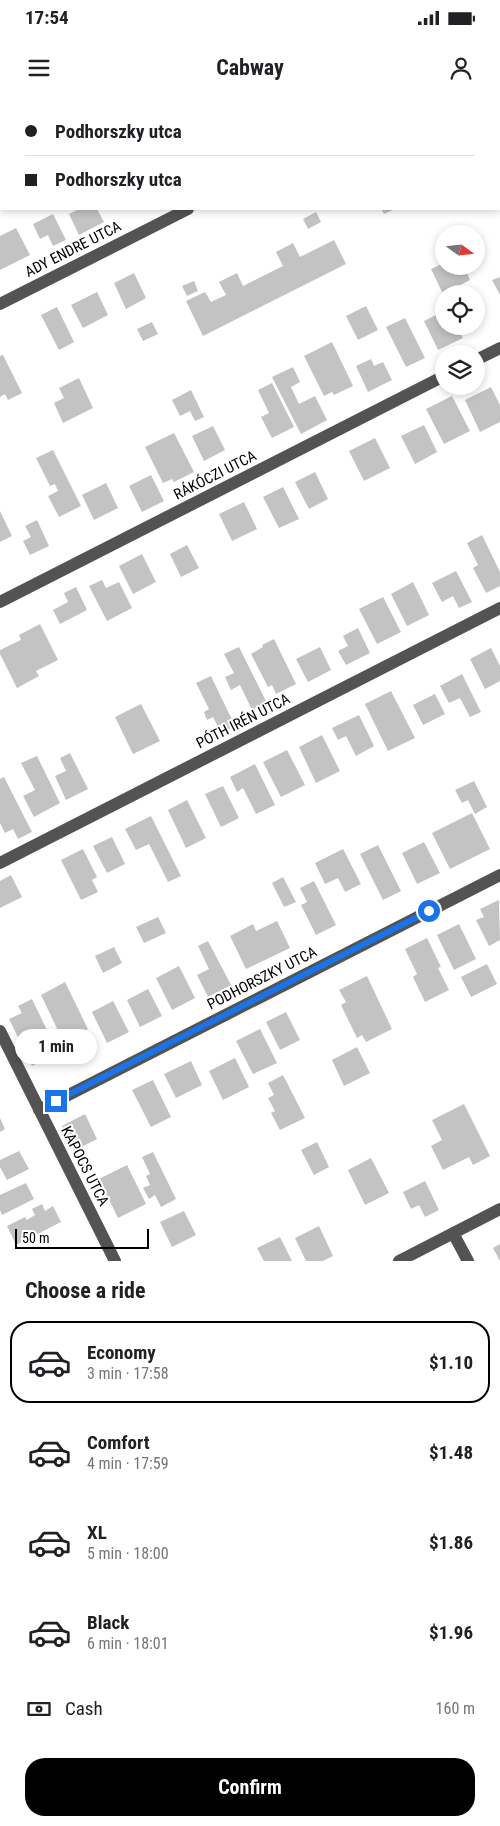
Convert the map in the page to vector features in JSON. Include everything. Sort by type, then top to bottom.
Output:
[{"type":"street","name":"ADY ENDRE UTCA","points":[[0,304],[186,210]]},
{"type":"street","points":[[485,356],[500,348]]},
{"type":"street","name":"RÁKÓCZI UTCA","points":[[0,602],[435,381]]},
{"type":"street","name":"PÓTH IRÉN UTCA","points":[[0,863],[500,608]]},
{"type":"street","name":"PODHORSZKY UTCA","points":[[39,1110],[500,875]]},
{"type":"street","name":"KAPOCS UTCA","points":[[0,1031],[115,1261]]},
{"type":"street","points":[[399,1261],[500,1209]]},
{"type":"street","points":[[453,1233],[468,1261]]},
{"type":"building","points":[[77,210],[98,210],[104,222],[79,235],[69,214]]},
{"type":"building","points":[[382,210],[393,210],[384,214]]},
{"type":"building","points":[[316,212],[321,222],[308,229],[303,219]]},
{"type":"building","points":[[53,214],[66,240],[53,246],[48,235],[40,239],[33,224]]},
{"type":"building","points":[[16,228],[30,255],[0,270],[0,236]]},
{"type":"building","points":[[334,240],[346,264],[203,336],[186,301],[205,292],[211,302],[226,295],[219,282],[237,273],[243,286],[283,266],[276,252],[293,243],[300,257]]},
{"type":"building","points":[[435,267],[435,275],[468,275],[470,280],[460,285],[439,285],[431,269]]},
{"type":"building","points":[[134,273],[146,298],[126,309],[114,283]]},
{"type":"building","points":[[500,277],[500,295],[492,280]]},
{"type":"building","points":[[194,281],[198,291],[187,296],[182,286]]},
{"type":"building","points":[[97,292],[108,315],[83,328],[71,305]]},
{"type":"building","points":[[366,306],[378,330],[358,340],[346,316]]},
{"type":"building","points":[[57,307],[74,342],[59,350],[41,315]]},
{"type":"building","points":[[435,316],[435,335],[462,335],[463,338],[448,345],[436,345],[424,321]]},
{"type":"building","points":[[405,318],[425,358],[406,367],[386,327]]},
{"type":"building","points":[[152,322],[158,334],[143,341],[137,329]]},
{"type":"building","points":[[332,342],[353,386],[334,395],[332,392],[324,396],[304,356]]},
{"type":"building","points":[[3,355],[22,393],[8,400],[5,394],[0,397],[0,356]]},
{"type":"building","points":[[371,359],[374,366],[383,362],[392,380],[368,392],[356,366]]},
{"type":"building","points":[[293,367],[300,382],[291,387],[299,404],[315,396],[327,420],[301,434],[272,377]]},
{"type":"building","points":[[79,378],[93,408],[63,423],[54,403],[64,398],[59,388]]},
{"type":"building","points":[[272,383],[294,427],[272,438],[261,417],[269,413],[258,390]]},
{"type":"building","points":[[491,387],[500,405],[500,422],[480,432],[465,400],[475,395],[485,395],[485,390]]},
{"type":"building","points":[[191,390],[204,417],[195,421],[190,411],[180,416],[172,400]]},
{"type":"building","points":[[452,396],[470,431],[444,444],[426,409]]},
{"type":"building","points":[[424,425],[437,452],[415,464],[401,436]]},
{"type":"building","points":[[213,426],[225,450],[204,461],[192,436]]},
{"type":"building","points":[[174,433],[194,472],[174,482],[172,479],[163,483],[145,447]]},
{"type":"building","points":[[375,438],[390,468],[364,481],[349,451]]},
{"type":"building","points":[[53,450],[81,506],[59,517],[48,496],[58,491],[55,484],[50,486],[36,458]]},
{"type":"building","points":[[315,472],[328,499],[309,509],[295,482]]},
{"type":"building","points":[[151,475],[164,501],[142,512],[129,486]]},
{"type":"building","points":[[106,483],[118,508],[94,520],[82,495]]},
{"type":"building","points":[[283,487],[299,519],[279,528],[263,497]]},
{"type":"building","points":[[244,502],[257,529],[232,541],[219,514]]},
{"type":"building","points":[[0,511],[12,536],[0,542]]},
{"type":"building","points":[[37,520],[49,546],[30,555],[23,541],[31,537],[25,526]]},
{"type":"building","points":[[482,535],[500,572],[500,586],[486,593],[473,568],[478,565],[467,543]]},
{"type":"building","points":[[187,545],[199,568],[181,577],[170,554]]},
{"type":"building","points":[[142,554],[156,582],[133,594],[119,566]]},
{"type":"building","points":[[456,571],[472,602],[459,608],[453,596],[442,602],[432,583]]},
{"type":"building","points":[[102,580],[106,588],[119,582],[132,608],[107,621],[89,586]]},
{"type":"building","points":[[413,582],[429,615],[407,626],[391,594]]},
{"type":"building","points":[[76,587],[87,610],[60,624],[53,610],[68,602],[64,593]]},
{"type":"building","points":[[383,597],[401,632],[377,644],[359,609]]},
{"type":"building","points":[[40,624],[58,660],[36,671],[39,676],[17,688],[0,654],[0,650],[21,640],[19,635]]},
{"type":"building","points":[[358,628],[370,653],[346,665],[338,651],[348,646],[343,636]]},
{"type":"building","points":[[274,639],[296,684],[276,694],[272,685],[268,687],[251,654],[263,647],[262,645]]},
{"type":"building","points":[[239,647],[267,703],[252,710],[240,685],[231,690],[225,677],[234,673],[224,654]]},
{"type":"building","points":[[320,647],[331,670],[308,682],[296,659]]},
{"type":"building","points":[[491,648],[500,666],[500,681],[485,689],[470,659]]},
{"type":"building","points":[[462,674],[481,712],[470,717],[460,698],[449,703],[440,686]]},
{"type":"building","points":[[211,676],[235,726],[221,733],[213,717],[207,720],[204,712],[209,709],[196,683]]},
{"type":"building","points":[[391,691],[415,738],[388,751],[365,704]]},
{"type":"building","points":[[435,694],[445,714],[423,725],[413,705]]},
{"type":"building","points":[[141,704],[160,741],[133,754],[115,717]]},
{"type":"building","points":[[359,715],[374,746],[356,756],[346,736],[338,740],[332,728]]},
{"type":"building","points":[[322,735],[340,771],[316,783],[299,747]]},
{"type":"building","points":[[287,750],[305,785],[281,797],[263,762]]},
{"type":"building","points":[[70,753],[88,789],[66,800],[55,776],[66,771],[60,758]]},
{"type":"building","points":[[37,756],[60,803],[34,817],[23,796],[35,790],[21,763]]},
{"type":"building","points":[[255,764],[275,805],[256,814],[243,788],[237,792],[230,777]]},
{"type":"building","points":[[4,777],[32,832],[18,839],[13,829],[5,833],[0,823],[0,779]]},
{"type":"building","points":[[474,781],[487,807],[475,814],[468,800],[462,803],[455,790]]},
{"type":"building","points":[[223,786],[239,818],[221,827],[205,794]]},
{"type":"building","points":[[187,800],[206,838],[186,848],[168,810]]},
{"type":"building","points":[[472,813],[490,849],[450,869],[432,833]]},
{"type":"building","points":[[151,816],[181,876],[168,882],[149,844],[136,850],[125,829]]},
{"type":"building","points":[[112,837],[125,864],[107,873],[93,846]]},
{"type":"building","points":[[424,842],[440,873],[417,884],[402,853]]},
{"type":"building","points":[[378,845],[401,891],[383,900],[360,854]]},
{"type":"building","points":[[83,849],[97,877],[92,880],[98,892],[81,900],[61,860]]},
{"type":"building","points":[[343,849],[361,884],[345,892],[338,878],[325,884],[315,863]]},
{"type":"building","points":[[11,875],[22,897],[0,908],[0,881]]},
{"type":"building","points":[[283,877],[296,902],[284,907],[272,883]]},
{"type":"building","points":[[314,881],[336,925],[316,935],[301,905],[307,902],[300,888]]},
{"type":"building","points":[[499,900],[500,940],[489,946],[476,920],[484,917],[480,909]]},
{"type":"building","points":[[158,917],[166,933],[144,943],[136,927]]},
{"type":"building","points":[[277,921],[290,948],[246,969],[230,936],[253,924],[256,931]]},
{"type":"building","points":[[459,924],[476,959],[454,970],[437,935]]},
{"type":"building","points":[[427,938],[441,967],[438,968],[449,990],[425,1002],[413,977],[417,974],[405,949]]},
{"type":"building","points":[[208,941],[231,985],[208,997],[197,975],[209,969],[198,946]]},
{"type":"building","points":[[114,947],[122,963],[103,973],[95,956]]},
{"type":"building","points":[[487,964],[497,984],[471,997],[461,977]]},
{"type":"building","points":[[179,966],[195,998],[172,1010],[156,978]]},
{"type":"building","points":[[367,976],[392,1029],[366,1042],[362,1035],[357,1038],[341,1005],[346,1002],[339,990]]},
{"type":"building","points":[[65,982],[88,1029],[63,1041],[41,995]]},
{"type":"building","points":[[148,989],[162,1016],[140,1027],[127,1000]]},
{"type":"building","points":[[32,999],[60,1057],[47,1064],[45,1059],[32,1066],[9,1019],[22,1013],[18,1006]]},
{"type":"building","points":[[113,1001],[129,1032],[107,1043],[92,1012]]},
{"type":"building","points":[[286,1012],[300,1040],[280,1050],[266,1022]]},
{"type":"building","points":[[260,1029],[277,1063],[253,1074],[236,1041]]},
{"type":"building","points":[[357,1047],[370,1073],[344,1086],[332,1060]]},
{"type":"building","points":[[235,1058],[249,1087],[223,1100],[209,1071]]},
{"type":"building","points":[[191,1061],[202,1085],[176,1098],[164,1074]]},
{"type":"building","points":[[283,1075],[305,1118],[280,1130],[271,1113],[275,1111],[268,1098],[274,1095],[268,1083]]},
{"type":"building","points":[[153,1080],[171,1117],[151,1127],[132,1090]]},
{"type":"building","points":[[464,1104],[490,1156],[473,1165],[469,1157],[443,1170],[431,1146],[442,1140],[432,1120]]},
{"type":"building","points":[[85,1114],[97,1139],[74,1151],[62,1126]]},
{"type":"building","points":[[0,1118],[5,1129],[0,1132]]},
{"type":"building","points":[[317,1142],[329,1167],[314,1175],[301,1150]]},
{"type":"building","points":[[19,1151],[29,1169],[7,1180],[0,1167],[0,1160]]},
{"type":"building","points":[[153,1152],[176,1199],[161,1207],[155,1195],[149,1199],[143,1188],[150,1185],[146,1176],[150,1174],[142,1157]]},
{"type":"building","points":[[371,1158],[389,1193],[365,1205],[348,1170]]},
{"type":"building","points":[[127,1165],[146,1204],[118,1218],[99,1179]]},
{"type":"building","points":[[425,1181],[439,1210],[425,1217],[419,1205],[411,1209],[403,1192]]},
{"type":"building","points":[[26,1183],[34,1199],[2,1215],[0,1195]]},
{"type":"building","points":[[42,1204],[45,1211],[53,1206],[61,1222],[16,1245],[7,1226],[25,1217],[27,1220],[35,1215],[32,1209]]},
{"type":"building","points":[[184,1211],[196,1235],[172,1247],[160,1222]]},
{"type":"building","points":[[319,1226],[333,1256],[323,1261],[306,1261],[295,1238]]},
{"type":"building","points":[[280,1237],[292,1261],[264,1261],[257,1248]]},
{"type":"building","points":[[500,1244],[500,1261],[493,1248]]},
{"type":"route","points":[[56,1101],[429,911]]}]
